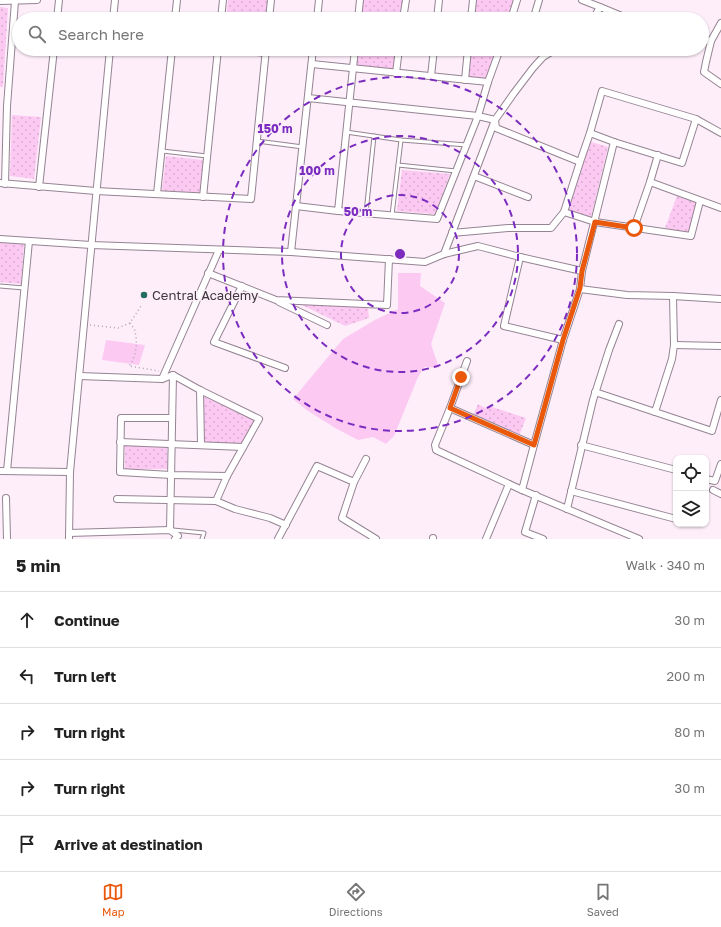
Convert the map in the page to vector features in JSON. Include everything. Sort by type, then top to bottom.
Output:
[{"type":"street","points":[[0,1],[37,0]]},
{"type":"street","points":[[58,12],[59,0]]},
{"type":"street","points":[[113,12],[114,0]]},
{"type":"street","points":[[176,12],[177,0]]},
{"type":"street","points":[[222,12],[223,0]]},
{"type":"street","points":[[270,12],[271,0]]},
{"type":"street","points":[[318,12],[319,0]]},
{"type":"street","points":[[359,12],[360,0]]},
{"type":"street","points":[[404,12],[406,0]]},
{"type":"street","points":[[438,12],[439,0]]},
{"type":"street","points":[[472,12],[473,0]]},
{"type":"street","points":[[513,12],[517,0]]},
{"type":"street","points":[[535,12],[539,0]]},
{"type":"street","points":[[582,0],[612,12]]},
{"type":"street","points":[[14,12],[15,1]]},
{"type":"street","points":[[598,12],[600,7]]},
{"type":"street","points":[[709,49],[711,41],[721,23]]},
{"type":"street","points":[[12,40],[3,184],[96,191],[251,199],[266,56]]},
{"type":"street","points":[[40,187],[53,56]]},
{"type":"street","points":[[109,56],[70,472],[69,536],[118,531],[170,530],[178,536],[175,539]]},
{"type":"street","points":[[157,194],[171,56]]},
{"type":"street","points":[[203,197],[217,56]]},
{"type":"street","points":[[291,252],[313,56]]},
{"type":"street","points":[[338,211],[354,56]]},
{"type":"street","points":[[396,73],[398,56]]},
{"type":"street","points":[[431,76],[433,56]]},
{"type":"street","points":[[465,80],[467,56]]},
{"type":"street","points":[[296,206],[437,219],[478,116],[497,56]]},
{"type":"street","points":[[444,254],[495,120],[533,68],[545,56]]},
{"type":"street","points":[[707,56],[704,72],[721,84]]},
{"type":"street","points":[[312,64],[488,82]]},
{"type":"street","points":[[452,233],[508,228],[551,228],[564,212],[602,91],[696,119],[721,133]]},
{"type":"street","points":[[308,98],[478,116],[495,120]]},
{"type":"street","points":[[590,133],[682,163],[696,119]]},
{"type":"street","points":[[495,120],[496,128],[580,162]]},
{"type":"street","points":[[522,490],[563,340],[580,288],[582,271],[614,142]]},
{"type":"street","points":[[634,228],[658,155]]},
{"type":"street","points":[[474,176],[528,197]]},
{"type":"street","points":[[650,182],[700,201],[721,207]]},
{"type":"street","points":[[564,212],[595,222],[691,236],[700,201]]},
{"type":"street","points":[[0,239],[91,245],[291,252],[425,262],[444,254],[478,246],[582,271]]},
{"type":"street","points":[[7,472],[29,241]]},
{"type":"street","points":[[162,379],[219,250]]},
{"type":"street","points":[[520,257],[504,326],[563,340]]},
{"type":"street","points":[[276,300],[387,305],[389,259]]},
{"type":"street","points":[[208,273],[276,300],[326,325]]},
{"type":"street","points":[[242,286],[214,342],[285,368]]},
{"type":"street","points":[[580,288],[627,294],[720,299],[721,292]]},
{"type":"street","points":[[655,412],[672,359],[674,344],[673,296]]},
{"type":"street","points":[[567,508],[595,392],[619,324]]},
{"type":"street","points":[[674,344],[721,346]]},
{"type":"street","points":[[466,361],[450,408],[435,445],[436,450],[522,490],[639,539]]},
{"type":"street","points":[[79,376],[162,379],[173,375],[259,419],[227,476],[216,501]]},
{"type":"street","points":[[170,530],[173,375]]},
{"type":"street","points":[[200,390],[201,445]]},
{"type":"street","points":[[595,392],[712,431],[721,400]]},
{"type":"street","points":[[450,408],[534,445]]},
{"type":"street","points":[[172,418],[121,418],[120,472],[227,476]]},
{"type":"street","points":[[120,442],[243,447]]},
{"type":"street","points":[[581,445],[673,469]]},
{"type":"street","points":[[366,459],[354,482],[342,518],[376,539]]},
{"type":"street","points":[[709,480],[715,481],[721,464]]},
{"type":"street","points":[[278,539],[317,466],[354,482]]},
{"type":"street","points":[[0,471],[70,472]]},
{"type":"street","points":[[486,539],[509,484]]},
{"type":"street","points":[[712,490],[721,494]]},
{"type":"street","points":[[571,491],[673,518]]},
{"type":"street","points":[[536,495],[525,532],[530,537],[543,539]]},
{"type":"street","points":[[6,498],[3,507],[7,539]]},
{"type":"street","points":[[117,499],[216,501],[234,509],[270,518],[286,525]]},
{"type":"street","points":[[118,531],[118,539]]},
{"type":"lane","points":[[346,132],[401,140],[467,145]]},
{"type":"lane","points":[[366,213],[374,136]]},
{"type":"lane","points":[[392,215],[401,140]]},
{"type":"lane","points":[[257,141],[303,147]]},
{"type":"lane","points":[[162,151],[207,156]]},
{"type":"lane","points":[[398,165],[456,171]]},
{"type":"lane","points":[[0,286],[25,288]]},
{"type":"lane","points":[[170,530],[204,533],[202,539]]},
{"type":"path","points":[[88,325],[118,328],[130,323],[141,306]]},
{"type":"path","points":[[130,323],[135,330],[136,342],[134,355],[129,366],[156,371],[159,371],[161,367]]},
{"type":"shaded area","points":[[228,0],[268,0],[267,12],[227,12]]},
{"type":"shaded area","points":[[363,0],[403,0],[402,12],[362,12]]},
{"type":"shaded area","points":[[476,0],[515,0],[511,12],[475,12]]},
{"type":"shaded area","points":[[0,7],[8,8],[3,87],[0,87]]},
{"type":"shaded area","points":[[357,56],[397,56],[396,70],[356,66]]},
{"type":"shaded area","points":[[470,56],[496,56],[487,82],[467,78]]},
{"type":"shaded area","points":[[12,115],[41,117],[34,179],[10,176]]},
{"type":"shaded area","points":[[588,141],[608,147],[591,217],[567,209]]},
{"type":"shaded area","points":[[166,156],[203,160],[200,193],[162,191]]},
{"type":"shaded area","points":[[402,170],[450,174],[435,214],[397,211]]},
{"type":"shaded area","points":[[677,196],[697,202],[688,234],[665,228]]},
{"type":"shaded area","points":[[0,242],[24,243],[21,284],[0,282]]},
{"type":"shaded area","points":[[398,273],[421,273],[420,286],[445,303],[431,344],[439,368],[424,367],[418,377],[394,436],[386,444],[373,437],[358,440],[308,411],[293,399],[343,339],[375,320],[398,309]]},
{"type":"shaded area","points":[[298,303],[368,307],[369,318],[345,326]]},
{"type":"shaded area","points":[[106,340],[145,345],[139,365],[102,360]]},
{"type":"shaded area","points":[[203,396],[256,420],[242,444],[203,442]]},
{"type":"shaded area","points":[[478,404],[485,408],[489,406],[526,418],[519,436],[473,415]]},
{"type":"shaded area","points":[[125,445],[167,447],[168,469],[125,469]]},
{"type":"place","name":"Central Academy","points":[[144,295]]},
{"type":"route","points":[[461,377],[450,408],[534,445],[563,340],[580,288],[582,271],[595,222],[634,228]]}]
